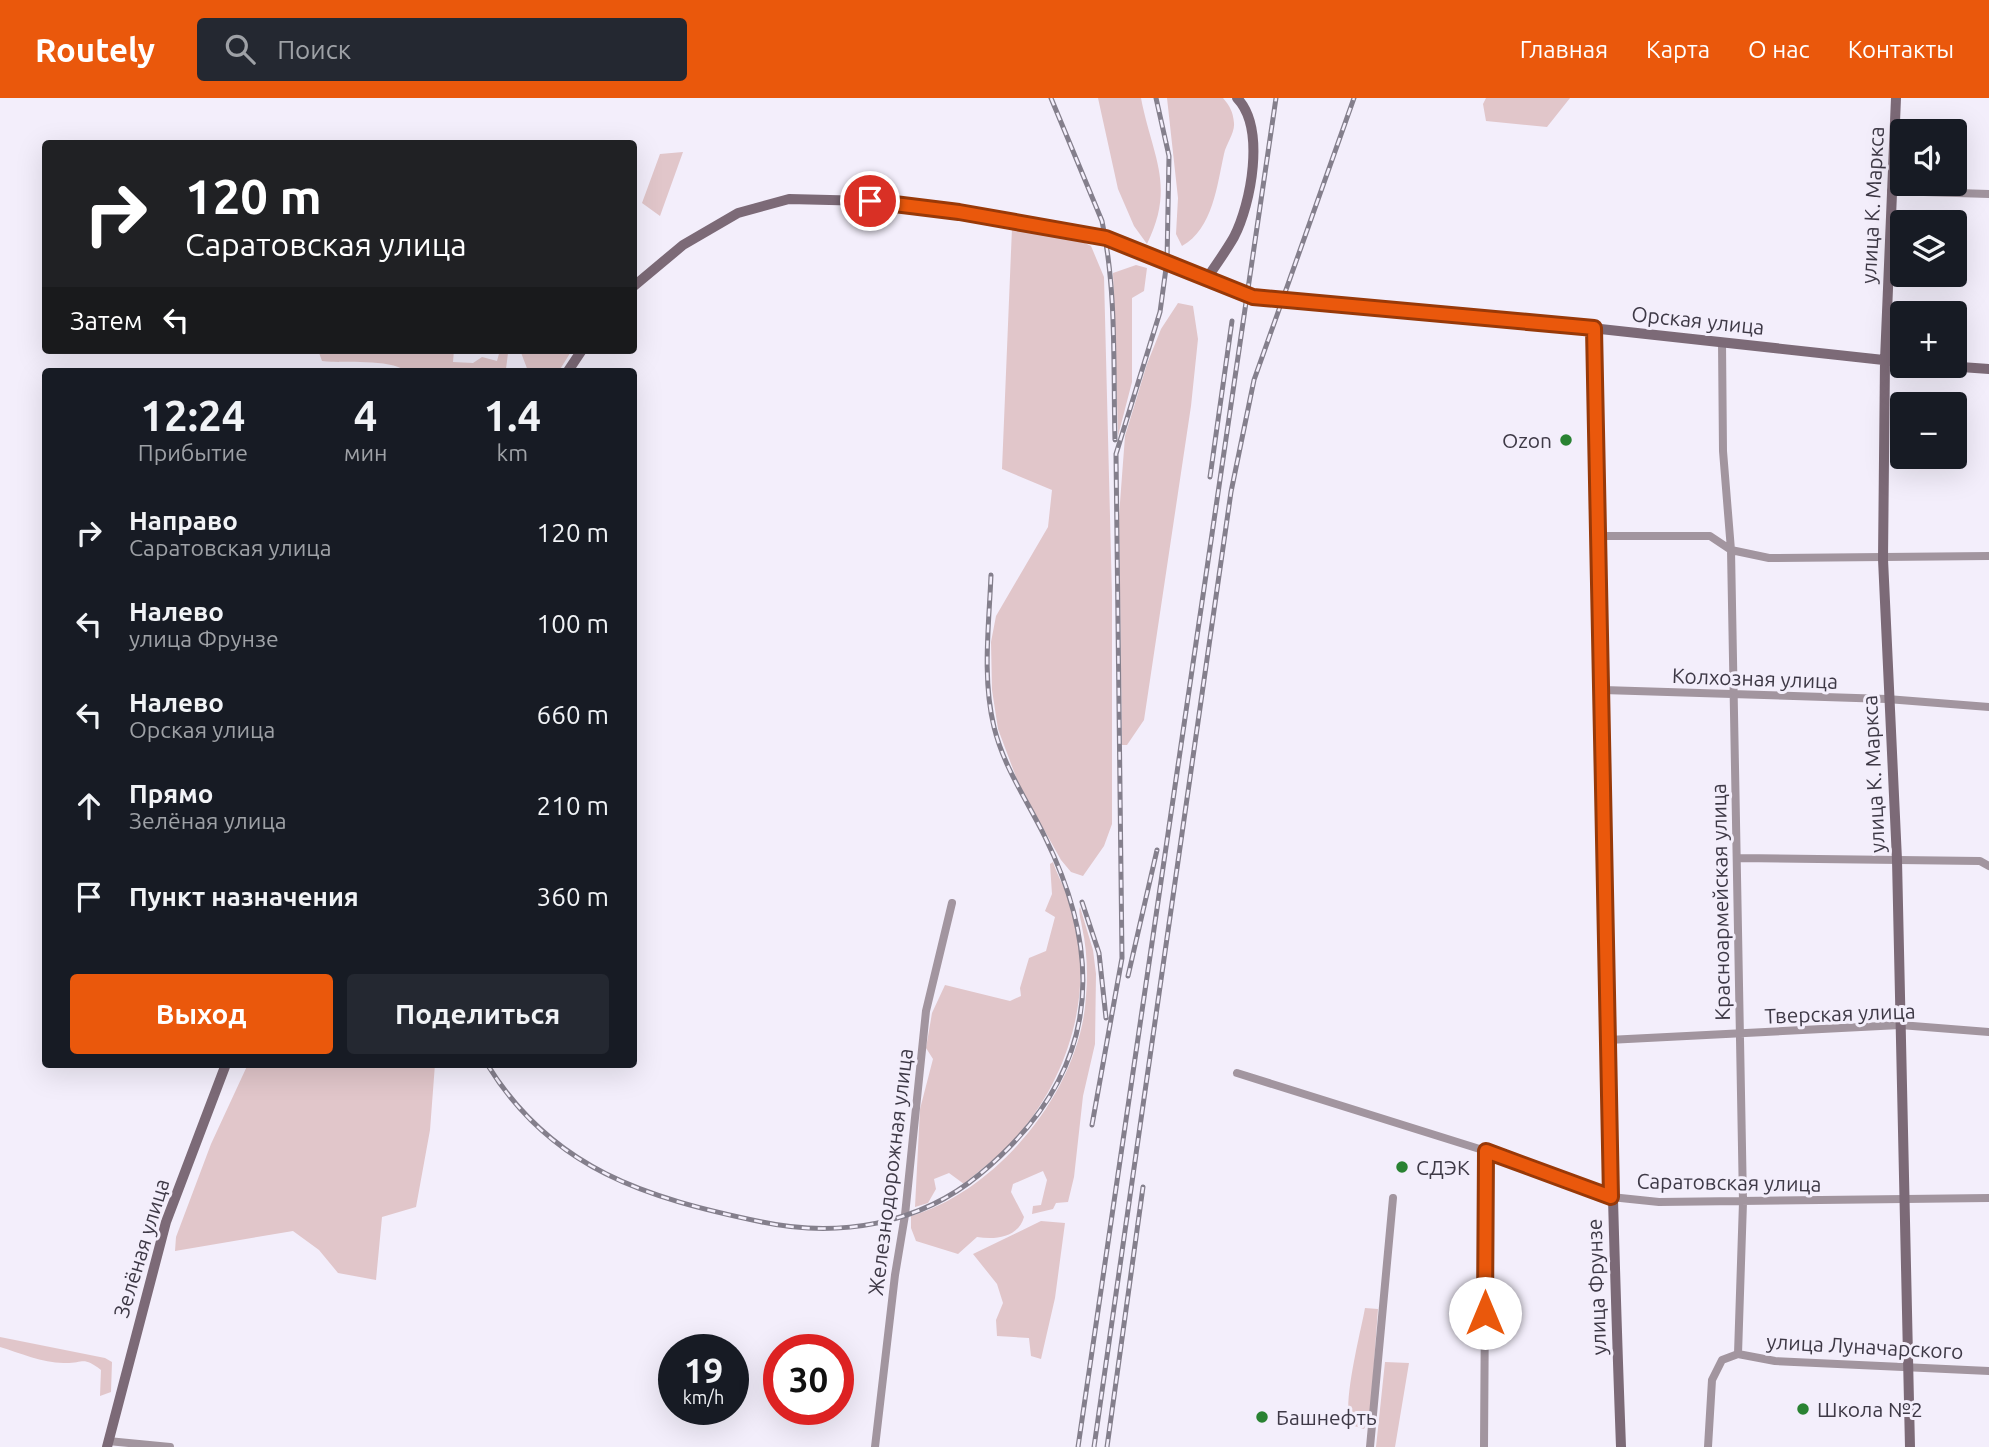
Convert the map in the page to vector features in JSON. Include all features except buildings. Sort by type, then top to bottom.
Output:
[{"type":"street","points":[[637,283],[683,245],[729,218],[764,204],[811,198],[870,201],[959,212],[1072,231],[1106,238],[1207,278],[1234,238],[1244,211],[1254,144],[1252,124],[1237,98]]},
{"type":"street","name":"улица К. Маркса","points":[[1895,119],[1896,98]]},
{"type":"street","points":[[1967,193],[1989,194]]},
{"type":"street","name":"улица К. Маркса","points":[[1891,196],[1885,360],[1883,559],[1887,699],[1897,860],[1910,1447]]},
{"type":"street","name":"Орская улица","points":[[1207,278],[1222,287],[1253,297],[1321,306],[1594,328],[1890,361]]},
{"type":"street","name":"улица Фрунзе","points":[[1594,328],[1611,1197],[1621,1447]]},
{"type":"street","name":"Красноармейская улица","points":[[1722,343],[1723,451],[1731,550],[1738,858],[1743,1202],[1738,1354]]},
{"type":"street","points":[[1967,367],[1989,369]]},
{"type":"street","points":[[1599,536],[1710,536],[1731,550],[1769,558],[1989,556]]},
{"type":"street","name":"Колхозная улица","points":[[1603,690],[1887,699],[1989,707]]},
{"type":"street","points":[[1738,858],[1980,861],[1989,866]]},
{"type":"street","name":"Железнодорожная улица","points":[[875,1447],[895,1275],[905,1215],[926,1011],[953,903]]},
{"type":"street","name":"Тверская улица","points":[[1608,1040],[1900,1026],[1989,1032]]},
{"type":"street","name":"Зелёная улица","points":[[108,1444],[166,1222],[224,1068]]},
{"type":"street","name":"Саратовская улица","points":[[1237,1073],[1486,1151],[1611,1197],[1659,1202],[1989,1198]]},
{"type":"street","points":[[1484,1447],[1486,1151]]},
{"type":"street","points":[[1370,1447],[1393,1198]]},
{"type":"street","points":[[1708,1447],[1712,1380],[1722,1360],[1738,1354]]},
{"type":"street","name":"улица Луначарского","points":[[1738,1354],[1775,1361],[1989,1371]]},
{"type":"street","points":[[108,1444],[170,1447]]},
{"type":"shaded area","points":[[1098,98],[1141,98],[1161,187],[1156,223],[1147,244],[1134,226],[1118,189]]},
{"type":"shaded area","points":[[1167,98],[1223,98],[1231,109],[1234,123],[1207,218],[1201,229],[1182,246],[1176,234],[1178,198]]},
{"type":"shaded area","points":[[1486,98],[1570,98],[1547,127],[1486,121],[1483,104]]},
{"type":"shaded area","points":[[683,152],[660,216],[642,203],[660,154]]},
{"type":"shaded area","points":[[1012,228],[1075,238],[1091,246],[1104,277],[1112,596],[1112,824],[1104,846],[1083,876],[1071,872],[1061,860],[1019,785],[998,729],[992,690],[991,642],[996,616],[1048,527],[1052,490],[1002,469]]},
{"type":"shaded area","points":[[1136,265],[1147,268],[1144,291],[1132,298],[1132,382],[1118,436],[1113,273]]},
{"type":"shaded area","points":[[1178,303],[1193,306],[1198,339],[1191,406],[1144,720],[1127,745],[1122,745],[1119,516],[1125,436],[1147,364],[1161,329]]},
{"type":"shaded area","points":[[319,354],[454,354],[453,362],[473,363],[482,357],[497,361],[499,354],[508,354],[506,368],[400,368],[378,363],[322,361]]},
{"type":"shaded area","points":[[522,354],[570,354],[561,368],[527,368]]},
{"type":"shaded area","points":[[1053,862],[1071,907],[1078,937],[1080,967],[1079,997],[1065,1055],[1038,1108],[1007,1147],[964,1184],[949,1173],[934,1179],[936,1189],[928,1203],[915,1207],[920,1109],[933,1059],[926,1048],[932,1013],[945,985],[1010,1001],[1021,996],[1020,988],[1029,958],[1046,951],[1055,917],[1045,911],[1052,894],[1050,864]]},
{"type":"shaded area","points":[[1080,907],[1093,950],[1096,974],[1095,1044],[1083,1096],[1074,1177],[1068,1202],[1056,1203],[1053,1209],[1032,1214],[1033,1206],[1041,1205],[1047,1180],[1043,1171],[1013,1184],[1011,1192],[1024,1217],[1017,1229],[1011,1233],[998,1238],[977,1237],[958,1254],[916,1241],[911,1228],[911,1216],[944,1203],[975,1184],[1004,1159],[1030,1131],[1052,1100],[1069,1066],[1081,1031],[1087,988]]},
{"type":"shaded area","points":[[246,1068],[435,1068],[430,1130],[416,1207],[382,1217],[376,1280],[338,1273],[319,1250],[293,1231],[175,1251],[176,1237],[211,1144]]},
{"type":"shaded area","points":[[1041,1221],[1065,1223],[1055,1298],[1041,1359],[1031,1356],[1029,1338],[997,1336],[996,1320],[1003,1303],[997,1284],[973,1254]]},
{"type":"shaded area","points":[[1365,1308],[1378,1309],[1370,1418],[1364,1429],[1351,1425],[1348,1402]]},
{"type":"shaded area","points":[[0,1337],[105,1358],[112,1362],[111,1392],[100,1396],[101,1370],[90,1363],[58,1363],[33,1358],[0,1347]]},
{"type":"shaded area","points":[[1385,1362],[1409,1363],[1395,1447],[1376,1447]]},
{"type":"railway","points":[[1051,98],[1102,221],[1112,303],[1115,440]]},
{"type":"railway","points":[[1092,1125],[1122,958],[1116,454],[1160,312],[1167,261],[1169,156],[1156,98]]},
{"type":"railway","points":[[1078,1447],[1276,98]]},
{"type":"railway","points":[[1094,1447],[1231,492],[1254,380],[1354,98]]},
{"type":"railway","points":[[1210,477],[1232,321]]},
{"type":"railway","points":[[490,1068],[513,1100],[541,1130],[572,1154],[606,1174],[680,1202],[791,1227],[848,1227],[904,1216],[956,1191],[980,1174],[1018,1138],[1048,1100],[1068,1060],[1080,1019],[1083,976],[1078,931],[1065,885],[1045,837],[1010,770],[994,727],[987,671],[991,575]]},
{"type":"railway","points":[[1128,976],[1157,850]]},
{"type":"railway","points":[[1082,902],[1099,953],[1106,1018]]},
{"type":"railway","points":[[1107,1447],[1143,1187]]},
{"type":"place","name":"Ozon","points":[[1566,440]]},
{"type":"place","name":"СДЭК","points":[[1402,1167]]},
{"type":"place","name":"Школа №2","points":[[1803,1409]]},
{"type":"place","name":"Башнефть","points":[[1262,1417]]},
{"type":"route","points":[[870,201],[959,212],[1106,238],[1181,267],[1222,287],[1253,297],[1321,306],[1594,328],[1611,1197],[1486,1151],[1485,1313]]}]
